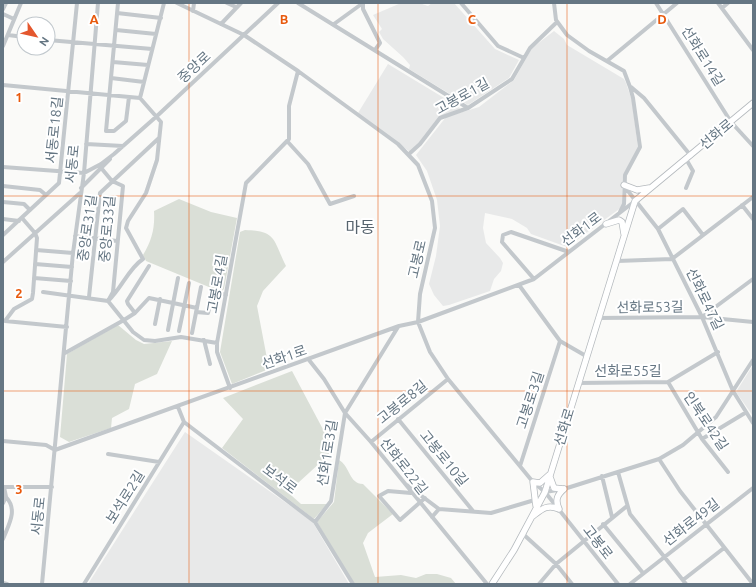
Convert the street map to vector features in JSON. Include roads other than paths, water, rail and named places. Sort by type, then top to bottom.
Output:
[{"type":"main road","name":"선화로","points":[[492,584],[523,534],[545,492],[598,318],[618,261],[624,234],[635,201],[753,103]]},
{"type":"main road","points":[[624,185],[637,190],[653,186]]},
{"type":"main road","points":[[606,224],[619,220],[622,222],[624,234]]},
{"type":"main road","points":[[531,517],[536,501],[533,482],[540,483],[549,475],[554,488],[564,489]]},
{"type":"main road","points":[[559,509],[556,503],[558,494],[564,489]]},
{"type":"main road","points":[[531,517],[547,506],[552,506],[559,509]]},
{"type":"street","points":[[3,9],[6,3]]},
{"type":"street","points":[[3,46],[21,3]]},
{"type":"street","name":"서동로18길","points":[[3,235],[59,183],[77,3]]},
{"type":"street","name":"서동로","points":[[42,584],[65,353],[73,253],[80,191],[84,173],[89,93],[98,3]]},
{"type":"street","points":[[118,3],[106,130],[114,131],[126,121],[129,97]]},
{"type":"street","points":[[140,98],[164,3]]},
{"type":"street","name":"고봉로","points":[[177,3],[244,35],[298,71],[409,154],[418,165],[426,181],[432,201],[435,219],[432,245],[420,294],[418,322],[430,352],[448,379],[533,482],[545,492],[618,584]]},
{"type":"street","points":[[193,11],[194,3]]},
{"type":"street","points":[[227,3],[236,7]]},
{"type":"street","points":[[221,24],[241,3]]},
{"type":"street","name":"중앙로","points":[[84,173],[124,146],[278,3]]},
{"type":"street","points":[[298,3],[468,108]]},
{"type":"street","points":[[334,24],[363,3]]},
{"type":"street","points":[[363,3],[363,9],[380,43],[375,50]]},
{"type":"street","points":[[461,3],[498,46],[524,58]]},
{"type":"street","points":[[554,3],[557,22],[567,35],[624,71],[634,98],[640,147],[625,175],[624,204],[619,214]]},
{"type":"street","name":"선화로14길","points":[[656,3],[664,13],[731,122],[753,146]]},
{"type":"street","points":[[607,61],[677,3]]},
{"type":"street","points":[[718,3],[753,50]]},
{"type":"street","points":[[722,8],[728,3]]},
{"type":"street","points":[[117,13],[160,18]]},
{"type":"street","points":[[3,14],[14,19]]},
{"type":"street","name":"고봉로1길","points":[[409,154],[420,144],[440,118],[468,108],[512,79],[530,48],[557,22]]},
{"type":"street","points":[[116,30],[156,34]]},
{"type":"street","points":[[8,35],[16,36]]},
{"type":"street","points":[[56,41],[152,49]]},
{"type":"street","points":[[113,62],[148,65]]},
{"type":"street","points":[[298,71],[289,106],[289,139],[287,141],[308,164],[330,204],[354,196]]},
{"type":"street","points":[[111,78],[144,82]]},
{"type":"street","points":[[3,85],[140,98],[161,122],[157,160],[146,194],[128,221],[126,228],[143,259],[136,264],[116,294],[108,301]]},
{"type":"street","points":[[630,87],[644,98],[688,157],[693,171],[686,188]]},
{"type":"street","name":"중앙로31길","points":[[89,297],[100,193],[159,138]]},
{"type":"street","name":"고봉로4길","points":[[230,388],[217,352],[217,343],[246,183],[287,141]]},
{"type":"street","points":[[86,144],[124,146]]},
{"type":"street","points":[[3,262],[80,191],[102,169],[114,154]]},
{"type":"street","points":[[3,167],[60,173],[84,173]]},
{"type":"street","name":"중앙로33길","points":[[102,169],[112,181],[123,186],[113,292],[108,301]]},
{"type":"street","name":"선화로47길","points":[[624,185],[658,229],[702,317],[718,352],[733,391],[753,423]]},
{"type":"street","points":[[3,186],[40,190],[46,196]]},
{"type":"street","points":[[618,261],[672,259],[753,197]]},
{"type":"street","name":"선화1로","points":[[55,450],[309,360],[399,326],[418,322],[534,279],[635,201]]},
{"type":"street","points":[[3,202],[24,204],[30,210]]},
{"type":"street","points":[[742,205],[753,219]]},
{"type":"street","points":[[658,229],[683,209],[703,235]]},
{"type":"street","points":[[3,219],[20,219],[35,232],[37,238],[32,299],[14,309],[5,321],[67,327]]},
{"type":"street","points":[[534,279],[502,242],[503,235],[511,232],[569,252]]},
{"type":"street","points":[[75,236],[117,241]]},
{"type":"street","points":[[36,250],[73,253]]},
{"type":"street","points":[[35,264],[72,267]]},
{"type":"street","points":[[135,313],[127,301],[149,266]]},
{"type":"street","points":[[34,278],[71,281]]},
{"type":"street","points":[[168,330],[178,278]]},
{"type":"street","name":"선화로53길","points":[[702,317],[753,279]]},
{"type":"street","points":[[179,331],[189,283]]},
{"type":"street","points":[[519,285],[560,341],[586,356]]},
{"type":"street","points":[[192,333],[201,287]]},
{"type":"street","points":[[43,292],[89,297],[108,301],[133,332],[144,340],[156,341],[181,337],[217,343]]},
{"type":"street","points":[[65,353],[135,313],[148,298],[184,304],[196,310],[208,313],[213,292],[226,295]]},
{"type":"street","points":[[155,324],[160,299]]},
{"type":"street","name":"선화로53길","points":[[598,318],[702,317],[753,322]]},
{"type":"street","name":"선화1로3길","points":[[315,522],[331,501],[345,413],[399,326]]},
{"type":"street","points":[[204,340],[210,364]]},
{"type":"street","name":"고봉로3길","points":[[520,466],[560,341]]},
{"type":"street","name":"선화로55길","points":[[578,383],[668,382],[718,352]]},
{"type":"street","name":"선화로22길","points":[[309,360],[324,379],[345,413],[371,442],[419,503],[487,584]]},
{"type":"street","points":[[403,482],[439,509],[491,513],[536,501],[545,492],[564,489],[659,459],[683,445],[716,417],[753,360]]},
{"type":"street","name":"고봉로8길","points":[[371,442],[448,379]]},
{"type":"street","name":"인북로42길","points":[[668,382],[698,433],[728,472]]},
{"type":"street","points":[[178,407],[184,422]]},
{"type":"street","points":[[702,439],[746,413]]},
{"type":"street","name":"고봉로10길","points":[[398,419],[473,511]]},
{"type":"street","name":"보석로2길","points":[[84,584],[184,422]]},
{"type":"street","name":"보석로","points":[[184,422],[315,522],[353,584]]},
{"type":"street","points":[[57,438],[59,443],[67,446]]},
{"type":"street","points":[[3,441],[46,445],[55,450]]},
{"type":"street","points":[[108,454],[159,462]]},
{"type":"street","points":[[659,459],[724,548],[753,584]]},
{"type":"street","points":[[618,472],[630,514],[685,582],[724,548]]},
{"type":"street","points":[[602,476],[612,517]]},
{"type":"street","points":[[3,538],[13,514],[11,505],[6,497],[4,487],[52,487]]},
{"type":"street","name":"선화로49길","points":[[630,584],[753,488]]},
{"type":"street","points":[[411,493],[388,491],[379,496],[400,520],[425,498]]},
{"type":"street","points":[[3,503],[6,497]]},
{"type":"street","points":[[539,584],[556,564],[603,524],[627,506]]},
{"type":"street","points":[[432,517],[439,509]]},
{"type":"street","points":[[603,524],[643,573]]},
{"type":"street","points":[[523,534],[556,564],[572,584]]},
{"type":"street","points":[[3,583],[7,584]]},
{"type":"district","name":"마동","points":[[360,227]]}]
